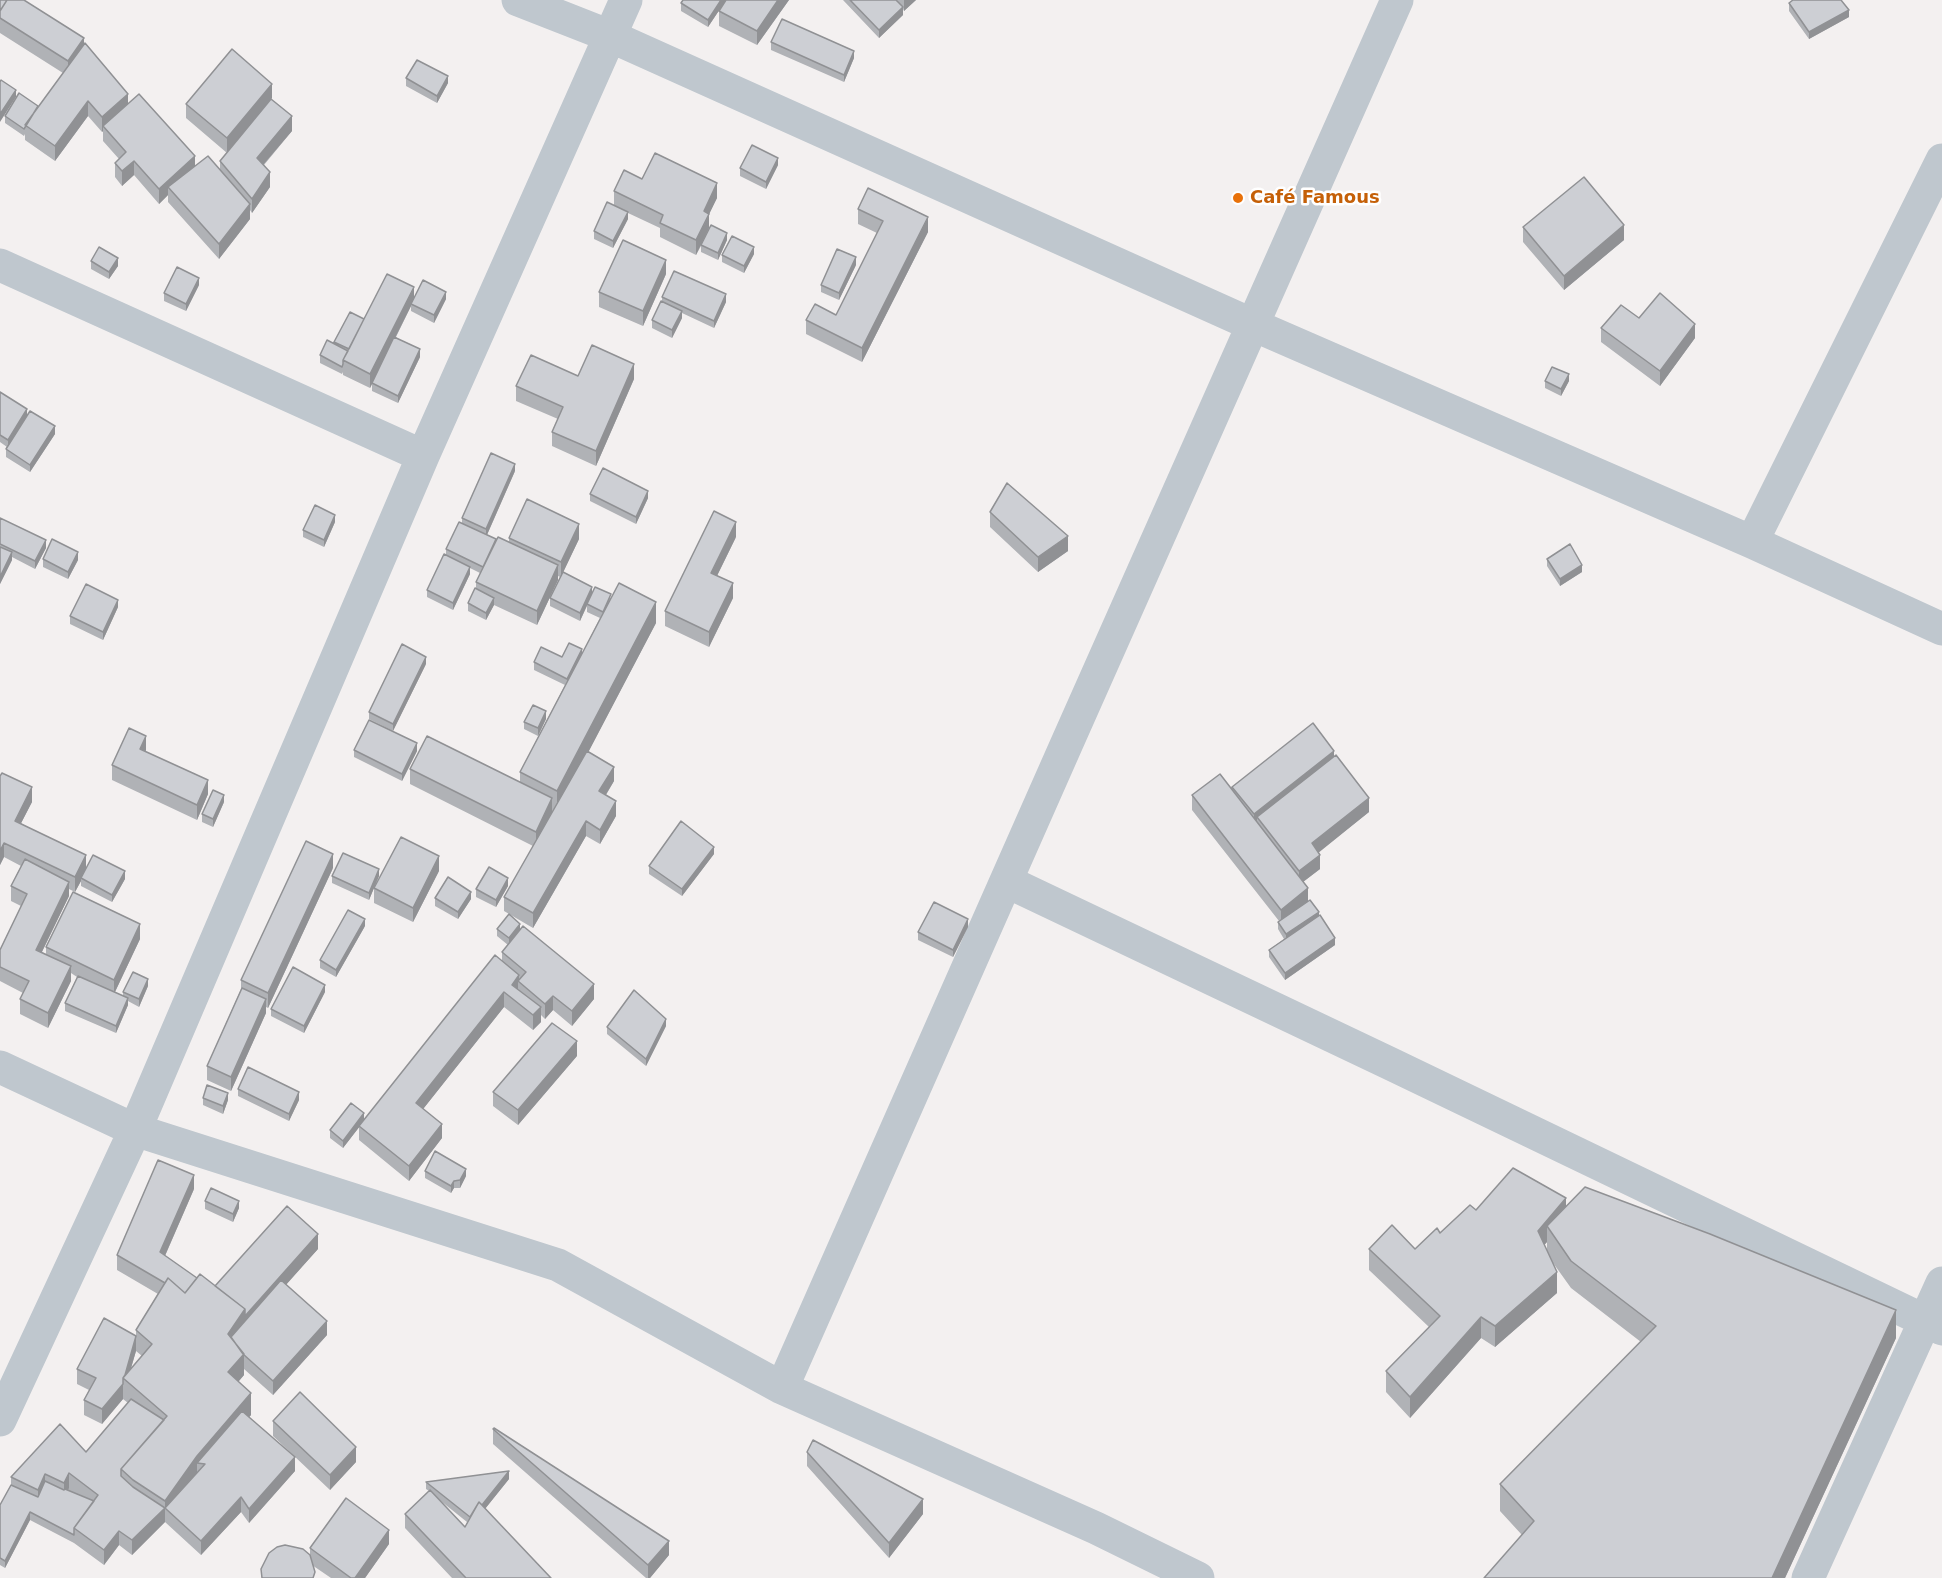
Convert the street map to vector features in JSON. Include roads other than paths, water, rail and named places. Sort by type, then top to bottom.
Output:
[{"type":"street","points":[[518,0],[610,36],[1251,324],[1752,542],[1942,629]]},
{"type":"street","points":[[0,1420],[135,1130],[423,456],[626,0]]},
{"type":"street","points":[[782,1388],[1008,882],[1251,324],[1396,0]]},
{"type":"street","points":[[1752,542],[1942,160]]},
{"type":"street","points":[[0,266],[423,456]]},
{"type":"street","points":[[1008,882],[1933,1325]]},
{"type":"street","points":[[0,1067],[135,1130],[558,1265],[782,1388],[1096,1528],[1198,1578]]},
{"type":"street","points":[[1808,1578],[1933,1325],[1942,1283]]},
{"type":"place","name":"Café Famous","points":[[1238,198]]}]
